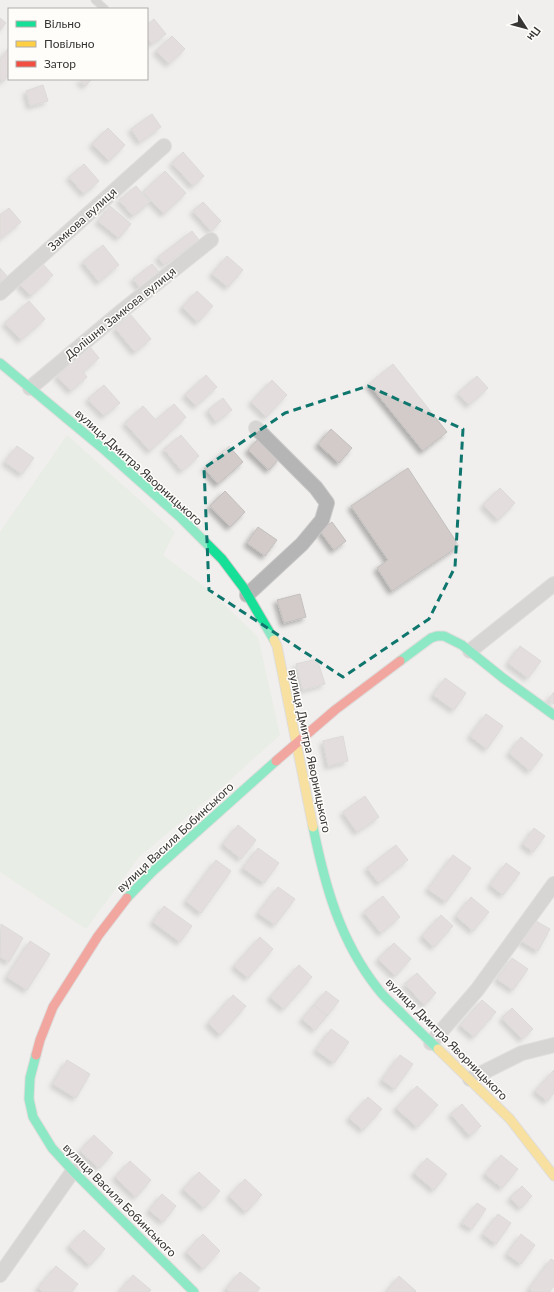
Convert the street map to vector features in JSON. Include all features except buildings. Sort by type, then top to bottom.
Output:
[{"type":"street","name":"Замкова вулиця","points":[[0,293],[164,146]]},
{"type":"street","name":"Долішня Замкова вулиця","points":[[30,388],[123,310],[211,240]]},
{"type":"street","name":"вулиця Дмитра Яворницького","points":[[0,363],[101,447],[181,518],[222,559],[247,595],[277,646],[321,866],[330,898],[342,930],[358,960],[378,990],[510,1118],[554,1176]]},
{"type":"street","points":[[247,595],[302,544],[322,520],[327,503],[316,488],[256,428]]},
{"type":"street","points":[[470,651],[554,584]]},
{"type":"street","name":"вулиця Василя Бобинського","points":[[194,1292],[73,1171],[52,1148],[33,1117],[29,1099],[30,1078],[40,1040],[53,1007],[98,936],[123,902],[152,872],[297,742],[336,710],[431,638],[444,636],[462,645],[503,678],[554,715]]},
{"type":"street","points":[[431,1043],[477,990],[554,884]]},
{"type":"street","points":[[470,1079],[522,1053],[554,1044]]},
{"type":"street","points":[[0,1275],[73,1171]]},
{"type":"lane","points":[[95,0],[104,8]]},
{"type":"highlighted area","points":[[368,386],[463,429],[455,567],[429,619],[343,677],[209,590],[204,468],[285,413]]},
{"type":"green space","points":[[67,435],[175,532],[163,555],[210,591],[258,637],[280,735],[221,788],[139,857],[86,929],[0,872],[0,532]]},
{"type":"traffic: fast","points":[[0,363],[101,447],[181,518],[222,559],[243,587],[274,640]]},
{"type":"traffic: fast","points":[[400,661],[431,638],[444,636],[462,645],[503,678],[554,715]]},
{"type":"traffic: fast","points":[[127,898],[152,872],[276,761]]},
{"type":"traffic: fast","points":[[313,827],[329,892],[344,932],[354,952],[365,971],[382,994],[438,1049]]},
{"type":"traffic: fast","points":[[36,1055],[30,1078],[29,1099],[33,1117],[52,1148],[194,1292]]},
{"type":"traffic: slow","points":[[274,640],[277,646],[313,827]]},
{"type":"traffic: slow","points":[[438,1049],[510,1119],[554,1176]]},
{"type":"traffic: jam","points":[[276,761],[335,710],[400,661]]},
{"type":"traffic: jam","points":[[36,1055],[40,1040],[53,1007],[98,936],[127,898]]}]
